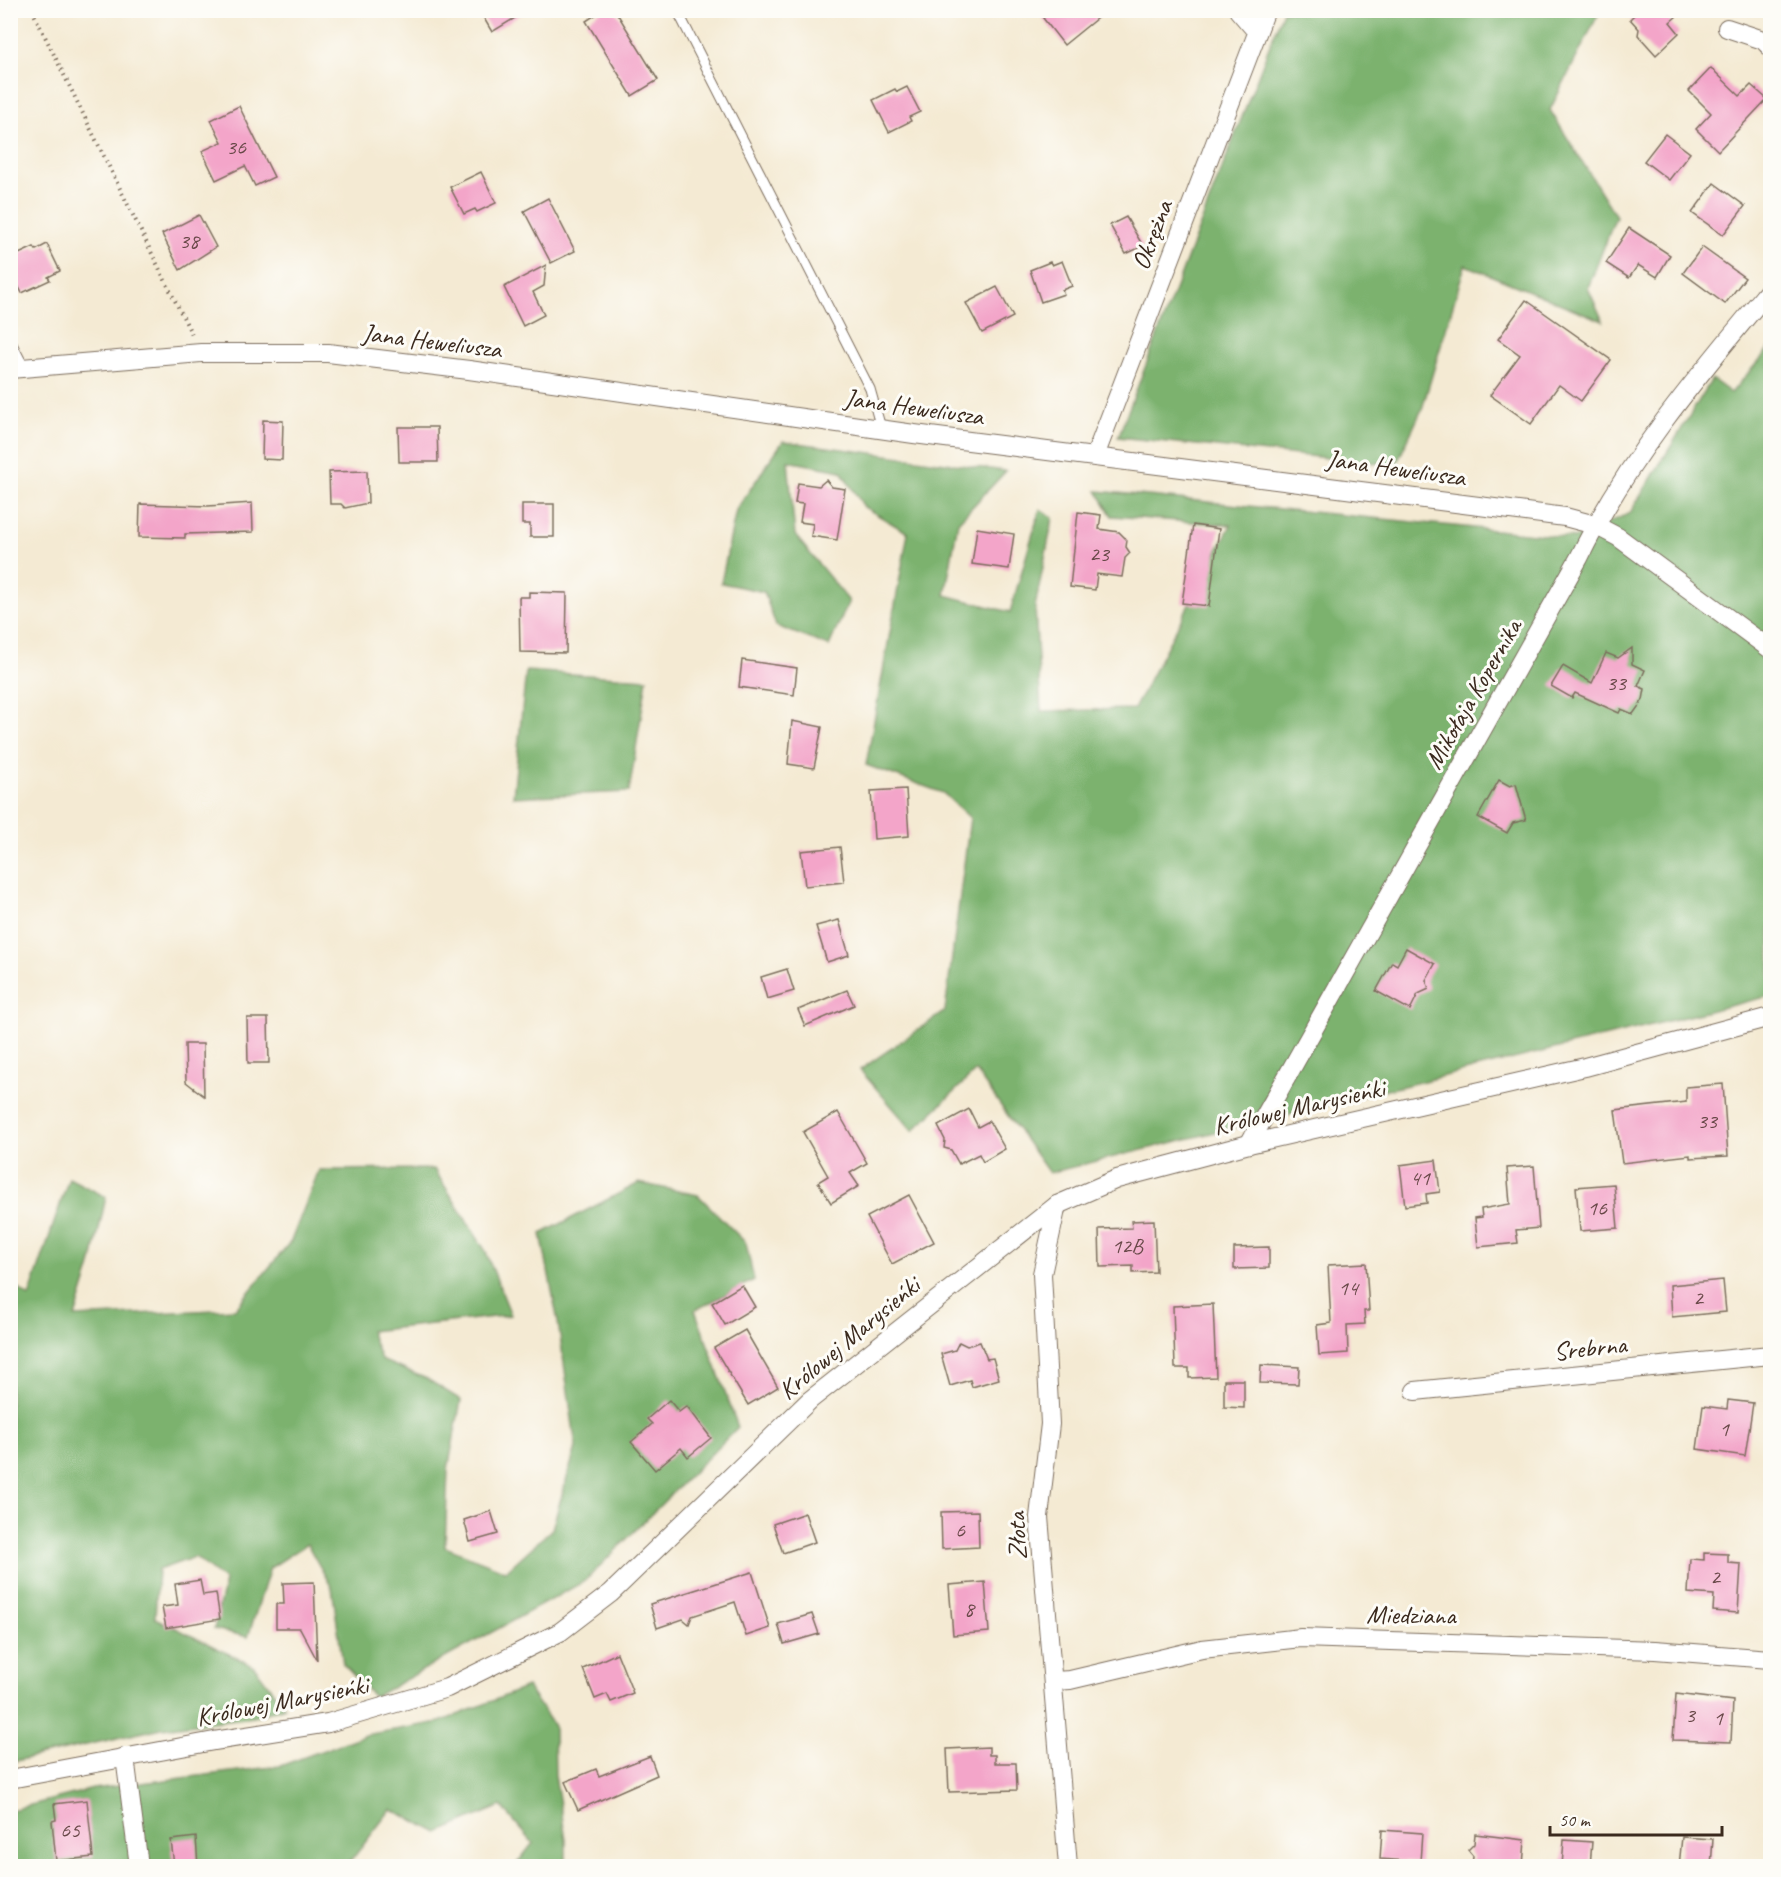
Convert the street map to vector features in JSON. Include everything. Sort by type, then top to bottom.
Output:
[{"type":"street","points":[[1238,10],[1257,32]]},
{"type":"street","name":"Okrężna","points":[[1095,456],[1266,10]]},
{"type":"street","points":[[1727,28],[1763,40],[1770,47]]},
{"type":"street","name":"Mikołaja Kopernika","points":[[1249,1144],[1580,558],[1595,525],[1636,460],[1716,354],[1770,290]]},
{"type":"street","name":"Jana Heweliusza","points":[[18,369],[201,353],[328,353],[881,428],[1542,513],[1595,525],[1618,537],[1770,650]]},
{"type":"street","name":"Królowej Marysieńki","points":[[10,1779],[328,1723],[447,1688],[560,1632],[611,1593],[810,1400],[1057,1205],[1117,1179],[1249,1144],[1585,1067],[1770,1017]]},
{"type":"street","name":"Złota","points":[[1057,1205],[1042,1274],[1050,1424],[1039,1517],[1055,1681],[1068,1866]]},
{"type":"street","name":"Srebrna","points":[[1415,1392],[1770,1355]]},
{"type":"street","name":"Miedziana","points":[[1055,1681],[1070,1680],[1202,1649],[1301,1638],[1655,1650],[1770,1659]]},
{"type":"street","points":[[125,1757],[139,1866]]},
{"type":"lane","points":[[677,10],[870,388],[881,428]]},
{"type":"lane","points":[[10,340],[18,369]]},
{"type":"path","points":[[32,10],[201,353]]},
{"type":"green space","points":[[1283,11],[1600,11],[1550,110],[1616,216],[1588,288],[1603,321],[1465,265],[1422,409],[1396,465],[1118,437]]},
{"type":"green space","points":[[1770,348],[1770,996],[1049,1173],[976,1071],[913,1131],[860,1070],[945,1011],[970,818],[943,793],[866,765],[908,533],[864,507],[841,471],[788,461],[795,535],[849,601],[829,646],[776,626],[764,592],[721,583],[736,510],[783,441],[1006,471],[958,522],[945,595],[1010,612],[1040,509],[1053,518],[1035,607],[1041,711],[1134,709],[1231,525],[1112,516],[1097,491],[1575,538],[1630,513],[1712,379],[1731,393]]},
{"type":"green space","points":[[526,671],[647,679],[629,792],[513,797]]},
{"type":"green space","points":[[434,1169],[485,1250],[511,1315],[370,1331],[381,1360],[427,1379],[461,1400],[448,1469],[445,1547],[506,1571],[552,1529],[576,1447],[558,1322],[541,1234],[639,1183],[698,1195],[746,1243],[754,1280],[695,1310],[738,1427],[585,1581],[374,1697],[343,1664],[332,1588],[307,1544],[270,1568],[248,1637],[214,1629],[225,1581],[195,1557],[158,1570],[155,1618],[254,1666],[285,1707],[253,1717],[162,1728],[11,1762],[10,1281],[29,1297],[69,1178],[106,1197],[91,1266],[75,1317],[235,1309],[291,1241],[319,1170]]},
{"type":"green space","points":[[527,1687],[554,1726],[555,1776],[566,1839],[566,1866],[515,1866],[533,1843],[501,1806],[438,1833],[391,1809],[347,1866],[11,1866],[11,1810],[93,1789],[280,1766],[365,1735],[440,1722]]},
{"type":"building","points":[[479,10],[528,10],[492,32]]},
{"type":"building","points":[[603,10],[615,10],[658,80],[632,96],[586,21]]},
{"type":"building","points":[[1053,10],[1107,10],[1064,45],[1043,18]]},
{"type":"building","points":[[1639,10],[1684,10],[1670,22],[1679,33],[1656,55],[1638,35],[1639,29],[1630,19]]},
{"type":"building","points":[[1711,68],[1740,96],[1751,85],[1767,99],[1718,151],[1696,129],[1711,113],[1689,91]]},
{"type":"building","points":[[907,87],[920,112],[909,117],[911,121],[889,132],[873,100],[895,89],[897,92]]},
{"type":"building","points":[[239,106],[274,177],[255,186],[245,166],[216,180],[202,151],[222,142],[211,120]]},
{"type":"building","points":[[1665,134],[1690,153],[1669,180],[1644,161]]},
{"type":"building","points":[[481,172],[496,203],[477,212],[475,209],[464,214],[450,187]]},
{"type":"building","points":[[1714,183],[1745,206],[1723,235],[1692,213]]},
{"type":"building","points":[[548,198],[575,251],[551,263],[524,211]]},
{"type":"building","points":[[199,215],[216,247],[180,270],[162,234]]},
{"type":"building","points":[[1126,217],[1143,246],[1126,254],[1110,225]]},
{"type":"building","points":[[1629,228],[1670,255],[1657,277],[1638,265],[1629,278],[1606,263]]},
{"type":"building","points":[[47,244],[60,271],[48,277],[50,280],[22,293],[10,270],[10,258]]},
{"type":"building","points":[[1702,247],[1745,278],[1725,304],[1683,273]]},
{"type":"building","points":[[1062,261],[1072,286],[1062,290],[1064,294],[1041,302],[1030,270],[1050,262],[1052,265]]},
{"type":"building","points":[[546,265],[544,286],[533,292],[544,315],[523,326],[504,287]]},
{"type":"building","points":[[997,287],[1013,317],[982,333],[966,303]]},
{"type":"building","points":[[1526,300],[1611,360],[1581,401],[1559,385],[1531,424],[1490,395],[1520,355],[1498,339]]},
{"type":"building","points":[[263,420],[283,421],[282,460],[262,459]]},
{"type":"building","points":[[398,427],[437,427],[438,462],[399,462]]},
{"type":"building","points":[[367,471],[368,503],[345,508],[341,504],[330,504],[329,472]]},
{"type":"building","points":[[826,480],[832,487],[845,489],[837,540],[811,536],[813,524],[800,522],[803,504],[795,503],[798,483],[819,486]]},
{"type":"building","points":[[252,503],[253,532],[185,534],[185,538],[139,537],[140,504],[208,506]]},
{"type":"building","points":[[522,504],[554,504],[554,537],[530,537],[530,524],[522,524]]},
{"type":"building","points":[[1078,512],[1101,515],[1099,529],[1119,532],[1127,540],[1126,547],[1130,553],[1125,558],[1122,577],[1097,574],[1095,590],[1070,587]]},
{"type":"building","points":[[1193,525],[1219,529],[1209,606],[1182,603]]},
{"type":"building","points":[[977,528],[1014,534],[1009,569],[972,564]]},
{"type":"building","points":[[529,592],[567,593],[566,653],[520,652],[519,597],[529,597]]},
{"type":"building","points":[[1632,648],[1632,664],[1645,670],[1638,686],[1645,689],[1643,700],[1633,714],[1621,709],[1619,713],[1575,693],[1572,698],[1551,686],[1563,666],[1592,683],[1606,653],[1618,658]]},
{"type":"building","points":[[742,660],[797,668],[794,695],[739,687]]},
{"type":"building","points":[[792,721],[822,727],[814,768],[788,764]]},
{"type":"building","points":[[1499,780],[1510,786],[1516,784],[1526,820],[1513,823],[1507,833],[1478,817]]},
{"type":"building","points":[[906,789],[909,836],[874,839],[871,791]]},
{"type":"building","points":[[840,847],[844,882],[805,886],[801,851]]},
{"type":"building","points":[[839,920],[849,955],[827,962],[816,926]]},
{"type":"building","points":[[1406,948],[1435,964],[1426,980],[1429,989],[1418,994],[1410,1010],[1376,991],[1392,962],[1397,965]]},
{"type":"building","points":[[787,969],[794,991],[767,999],[761,977]]},
{"type":"building","points":[[847,990],[854,1005],[805,1026],[798,1010]]},
{"type":"building","points":[[247,1018],[268,1018],[269,1063],[248,1063]]},
{"type":"building","points":[[185,1044],[203,1044],[204,1096],[186,1082]]},
{"type":"building","points":[[1723,1084],[1728,1156],[1690,1158],[1690,1155],[1622,1163],[1615,1110],[1686,1102],[1686,1087]]},
{"type":"building","points":[[969,1109],[978,1127],[989,1121],[1005,1149],[983,1162],[979,1154],[959,1164],[951,1150],[944,1148],[945,1140],[938,1126]]},
{"type":"building","points":[[838,1112],[867,1163],[850,1173],[859,1186],[831,1203],[818,1182],[828,1176],[803,1132]]},
{"type":"building","points":[[1436,1160],[1440,1192],[1426,1194],[1427,1203],[1405,1206],[1400,1165]]},
{"type":"building","points":[[1534,1166],[1539,1228],[1516,1230],[1518,1243],[1478,1247],[1475,1218],[1482,1217],[1481,1209],[1510,1204],[1507,1168]]},
{"type":"building","points":[[1614,1184],[1618,1228],[1580,1231],[1576,1187]]},
{"type":"building","points":[[909,1195],[934,1242],[892,1264],[867,1217]]},
{"type":"building","points":[[1154,1220],[1156,1272],[1133,1273],[1133,1266],[1100,1267],[1099,1229],[1132,1228],[1131,1221]]},
{"type":"building","points":[[1269,1247],[1269,1268],[1234,1269],[1234,1248]]},
{"type":"building","points":[[1366,1263],[1369,1311],[1364,1311],[1365,1324],[1347,1325],[1348,1353],[1319,1355],[1317,1325],[1331,1323],[1328,1265]]},
{"type":"building","points":[[1723,1280],[1726,1312],[1672,1317],[1670,1285]]},
{"type":"building","points":[[742,1285],[755,1307],[725,1325],[712,1303]]},
{"type":"building","points":[[1213,1304],[1216,1377],[1189,1378],[1189,1368],[1175,1368],[1173,1306]]},
{"type":"building","points":[[745,1330],[778,1387],[748,1405],[714,1348]]},
{"type":"building","points":[[959,1342],[967,1346],[980,1342],[987,1359],[993,1358],[999,1379],[972,1387],[970,1380],[950,1386],[941,1354],[955,1350]]},
{"type":"building","points":[[1261,1365],[1299,1367],[1298,1384],[1260,1383]]},
{"type":"building","points":[[1224,1380],[1244,1380],[1244,1408],[1224,1407]]},
{"type":"building","points":[[669,1400],[679,1412],[687,1406],[711,1438],[688,1457],[681,1448],[655,1470],[631,1442],[652,1424],[647,1419]]},
{"type":"building","points":[[1728,1400],[1753,1403],[1745,1456],[1697,1449],[1703,1406],[1727,1409]]},
{"type":"building","points":[[491,1511],[498,1534],[470,1542],[464,1520]]},
{"type":"building","points":[[978,1511],[979,1547],[942,1549],[941,1512]]},
{"type":"building","points":[[805,1513],[815,1542],[783,1553],[773,1524]]},
{"type":"building","points":[[1704,1553],[1728,1554],[1728,1563],[1741,1564],[1738,1613],[1713,1611],[1714,1595],[1688,1593],[1690,1559],[1704,1560]]},
{"type":"building","points":[[752,1572],[770,1628],[746,1636],[735,1602],[692,1616],[689,1624],[683,1619],[657,1628],[650,1604]]},
{"type":"building","points":[[200,1580],[203,1595],[216,1593],[220,1619],[166,1628],[162,1607],[178,1605],[175,1584]]},
{"type":"building","points":[[314,1582],[317,1660],[300,1628],[276,1628],[276,1604],[284,1604],[283,1583]]},
{"type":"building","points":[[985,1582],[989,1632],[953,1635],[949,1585]]},
{"type":"building","points":[[812,1614],[819,1634],[784,1644],[778,1624]]},
{"type":"building","points":[[617,1653],[633,1693],[611,1702],[607,1694],[595,1699],[583,1669]]},
{"type":"building","points":[[1676,1694],[1733,1701],[1731,1742],[1673,1740]]},
{"type":"building","points":[[989,1747],[989,1755],[995,1755],[995,1763],[1016,1763],[1017,1790],[949,1792],[947,1749]]},
{"type":"building","points":[[650,1756],[657,1775],[578,1810],[565,1782],[596,1769],[599,1776]]},
{"type":"building","points":[[87,1800],[93,1857],[56,1861],[52,1821],[56,1820],[54,1804]]},
{"type":"building","points":[[1382,1830],[1422,1833],[1420,1862],[1380,1859]]},
{"type":"building","points":[[1475,1834],[1525,1840],[1523,1866],[1472,1866],[1473,1856],[1468,1850],[1474,1844]]},
{"type":"building","points":[[196,1837],[198,1866],[174,1866],[171,1840]]},
{"type":"building","points":[[1682,1837],[1713,1839],[1711,1866],[1679,1866]]},
{"type":"building","points":[[1564,1840],[1592,1842],[1590,1866],[1562,1866]]}]
